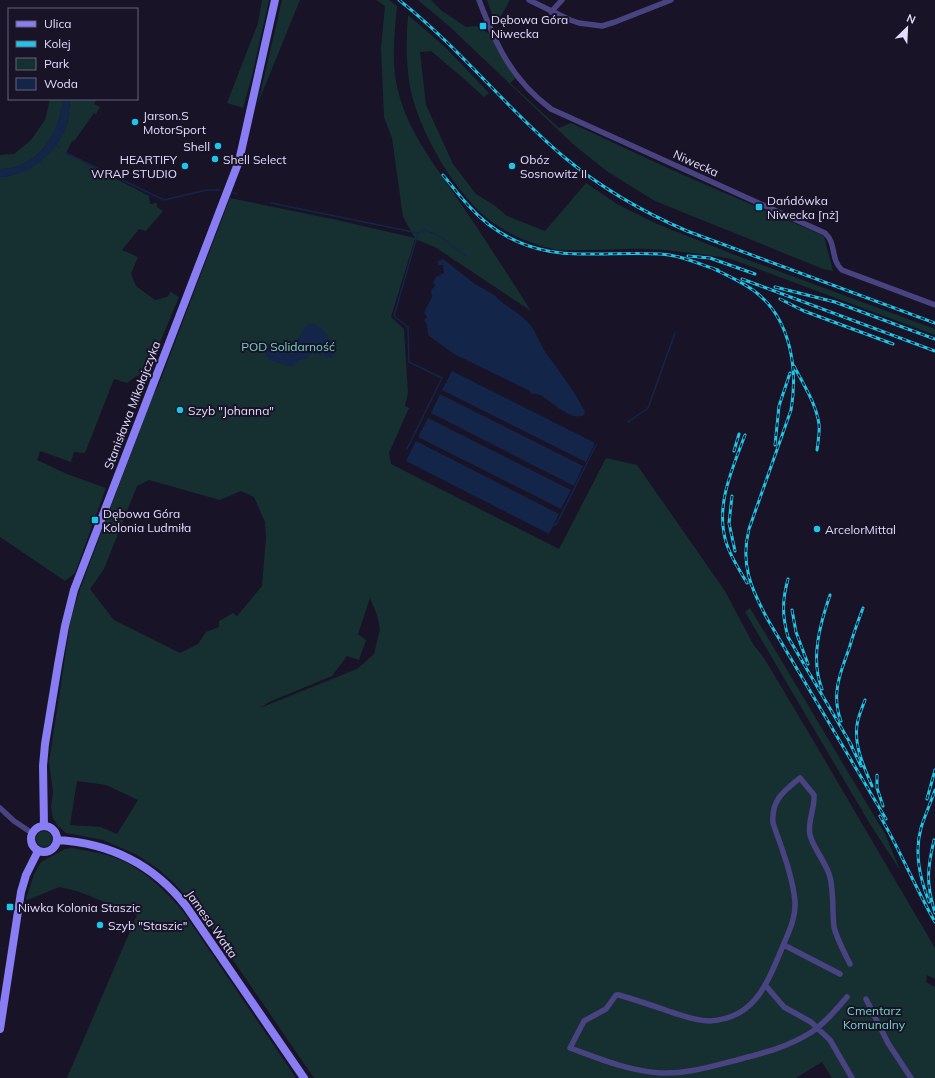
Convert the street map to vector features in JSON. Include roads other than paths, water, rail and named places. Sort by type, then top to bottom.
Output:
[{"type":"street","name":"Stanisława Mikołajczyka","points":[[44,826],[43,766],[45,744],[65,626],[74,590],[239,161],[275,0]]},
{"type":"street","name":"Niwecka","points":[[479,0],[504,57],[512,70],[532,94],[551,109],[825,233],[831,239],[835,261],[842,270],[935,305]]},
{"type":"street","points":[[529,0],[551,12],[579,24],[602,26],[671,0]]},
{"type":"street","points":[[551,12],[562,0]]},
{"type":"street","points":[[847,997],[817,1028],[798,1040],[774,1051],[699,1070],[660,1073],[628,1068],[570,1048],[584,1020],[606,1009],[616,995],[692,1019],[709,1021],[729,1017],[744,1009],[755,1000],[766,986],[793,921],[795,904],[790,878],[773,823],[772,812],[780,796],[800,778],[814,795],[814,806],[809,827],[810,835],[829,875],[832,890],[834,927],[850,964]]},
{"type":"street","points":[[0,808],[32,833]]},
{"type":"street","points":[[44,826],[55,832],[57,840],[53,849],[43,852],[38,851],[32,845],[31,841],[32,833],[35,829],[44,826]]},
{"type":"street","name":"Jamesa Watta","points":[[57,840],[96,846],[124,855],[147,868],[170,887],[186,906],[304,1078]]},
{"type":"street","points":[[0,1029],[21,892],[26,876],[38,851]]},
{"type":"street","points":[[784,945],[840,974]]},
{"type":"street","points":[[766,986],[784,1006],[802,1016],[833,1044],[852,1078]]},
{"type":"street","points":[[866,998],[888,1043],[911,1078]]},
{"type":"water","points":[[63,100],[70,100],[67,124],[63,134],[50,153],[41,161],[22,172],[11,176],[0,177],[0,169],[13,168],[25,163],[36,156],[45,147],[58,124]]},
{"type":"water","points":[[443,259],[475,284],[496,296],[528,322],[546,353],[567,381],[585,412],[584,415],[573,416],[561,410],[540,395],[530,393],[530,391],[454,354],[428,335],[427,325],[424,320],[427,317],[424,312],[432,297],[431,291],[435,285],[433,282],[436,277],[444,273],[443,265],[438,265],[438,261]]},
{"type":"water","points":[[313,323],[325,332],[333,345],[335,354],[331,358],[323,355],[311,354],[306,359],[300,360],[293,366],[288,366],[268,359],[263,349],[265,345],[288,348],[295,343],[307,325]]},
{"type":"water","points":[[452,371],[595,443],[586,462],[442,390]]},
{"type":"water","points":[[440,394],[583,466],[574,486],[431,413]]},
{"type":"water","points":[[428,418],[571,490],[561,509],[418,437]]},
{"type":"water","points":[[416,441],[559,514],[549,534],[406,461]]},
{"type":"waterway","points":[[54,144],[59,148]]},
{"type":"waterway","points":[[66,153],[164,200],[207,190],[220,190]]},
{"type":"waterway","points":[[233,193],[237,194]]},
{"type":"waterway","points":[[271,203],[418,233],[425,230],[441,237],[466,256]]},
{"type":"waterway","points":[[407,449],[442,378],[409,362],[408,327],[394,316],[418,233]]},
{"type":"waterway","points":[[628,422],[648,408],[675,333]]},
{"type":"waterway","points":[[554,524],[556,525],[596,445]]},
{"type":"railway","points":[[399,0],[442,37],[522,118],[564,157],[608,189],[654,216],[687,231],[935,323]]},
{"type":"railway","points":[[443,175],[481,219],[509,237],[530,246],[571,254],[660,254],[682,258],[718,270]]},
{"type":"railway","points":[[688,256],[710,258],[755,274]]},
{"type":"railway","points":[[712,268],[748,286],[769,305],[778,318],[790,347],[793,379],[791,410],[749,529],[746,554],[752,587],[768,620],[886,819]]},
{"type":"railway","points":[[742,279],[935,351]]},
{"type":"railway","points":[[775,287],[835,302],[935,339]]},
{"type":"railway","points":[[780,299],[804,311],[893,344]]},
{"type":"railway","points":[[794,366],[809,394],[817,416],[819,424],[817,450]]},
{"type":"railway","points":[[775,445],[779,406],[790,373]]},
{"type":"railway","points":[[734,451],[739,434]]},
{"type":"railway","points":[[745,435],[726,489],[722,517],[727,545],[747,583]]},
{"type":"railway","points":[[732,496],[729,523],[735,551]]},
{"type":"railway","points":[[788,579],[784,608],[788,637],[852,746]]},
{"type":"railway","points":[[822,689],[818,678],[818,642],[830,595]]},
{"type":"railway","points":[[841,721],[837,702],[838,684],[863,608]]},
{"type":"railway","points":[[792,610],[796,632],[808,664]]},
{"type":"railway","points":[[865,700],[860,712],[856,733],[860,756],[872,786]]},
{"type":"railway","points":[[849,741],[861,766]]},
{"type":"railway","points":[[927,799],[935,770]]},
{"type":"railway","points":[[877,775],[877,788],[883,806]]},
{"type":"railway","points":[[929,902],[921,875],[918,847],[921,828],[935,790]]},
{"type":"railway","points":[[880,816],[935,922]]},
{"type":"railway","points":[[934,840],[928,876],[935,913]]},
{"type":"place","name":"Dębowa Góra Niwecka","points":[[483,26]]},
{"type":"place","name":"Jarson.S MotorSport","points":[[135,122]]},
{"type":"place","name":"Shell","points":[[218,146]]},
{"type":"place","name":"Shell Select","points":[[215,159]]},
{"type":"place","name":"HEARTIFY WRAP STUDIO","points":[[185,166]]},
{"type":"place","name":"Obóz Sosnowitz II","points":[[512,166]]},
{"type":"place","name":"Dańdówka Niwecka [nż]","points":[[759,207]]},
{"type":"place","name":"Szyb \"Johanna\"","points":[[180,410]]},
{"type":"place","name":"Dębowa Góra Kolonia Ludmiła","points":[[95,520]]},
{"type":"place","name":"ArcelorMittal","points":[[817,529]]},
{"type":"place","name":"Niwka Kolonia Staszic","points":[[10,907]]},
{"type":"place","name":"Szyb \"Staszic\"","points":[[100,925]]},
{"type":"park label","name":"POD Solidarność","points":[[288,346]]},
{"type":"park label","name":"Cmentarz Komunalny","points":[[874,1017]]}]
